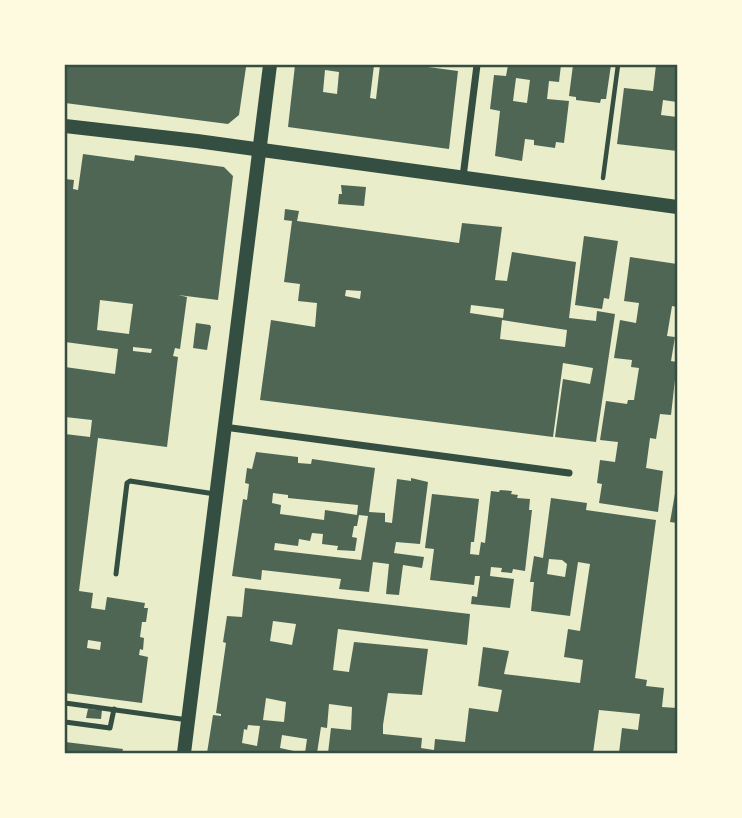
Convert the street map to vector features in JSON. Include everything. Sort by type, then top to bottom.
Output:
[{"type":"main road","points":[[184,753],[270,65]]},
{"type":"main road","points":[[65,126],[677,207]]},
{"type":"street","points":[[463,178],[477,65]]},
{"type":"street","points":[[224,427],[569,473]]},
{"type":"lane","points":[[116,574],[127,483],[130,481],[215,495]]},
{"type":"lane","points":[[65,703],[188,720]]},
{"type":"lane","points":[[65,722],[110,728],[114,709]]},
{"type":"path","points":[[601,197],[618,65]]},
{"type":"building","points":[[65,65],[241,65],[246,67],[239,115],[228,124],[65,103]]},
{"type":"building","points":[[295,65],[374,65],[370,98],[376,99],[380,65],[413,65],[458,71],[449,149],[288,127]],"holes":[[[325,70],[339,72],[337,94],[323,92]]]},
{"type":"building","points":[[508,65],[561,65],[559,82],[549,81],[547,99],[569,101],[564,143],[556,142],[555,148],[534,145],[534,140],[525,139],[522,161],[495,156],[500,111],[490,109],[494,75],[506,76]],"holes":[[[516,78],[530,80],[527,103],[513,101]]]},
{"type":"building","points":[[573,65],[611,65],[606,99],[601,99],[600,103],[576,100],[576,97],[569,96]]},
{"type":"building","points":[[656,65],[677,65],[677,102],[663,100],[661,115],[677,117],[677,151],[617,144],[624,88],[653,91]]},
{"type":"building","points":[[83,154],[134,161],[135,155],[224,167],[233,176],[218,300],[178,295],[187,297],[180,349],[175,348],[173,356],[178,357],[167,447],[98,438],[79,591],[93,593],[91,608],[105,610],[107,597],[145,603],[144,608],[148,608],[140,637],[144,638],[143,650],[140,649],[139,655],[148,657],[142,703],[65,693],[65,434],[90,437],[92,420],[65,417],[65,367],[115,374],[118,349],[65,342],[65,179],[74,180],[73,189],[78,190]],"holes":[[[100,300],[133,304],[129,334],[97,330]],[[133,347],[152,349],[151,353],[133,351]],[[88,640],[101,642],[100,650],[87,648]]]},
{"type":"building","points":[[341,185],[366,187],[364,206],[338,204],[339,194],[342,194]]},
{"type":"building","points":[[285,209],[299,211],[297,221],[459,243],[462,223],[502,227],[495,280],[507,281],[512,252],[576,262],[569,318],[596,321],[597,311],[615,314],[596,442],[555,437],[563,379],[590,384],[593,368],[563,363],[553,437],[260,400],[271,320],[315,327],[317,303],[298,301],[300,284],[284,282],[292,221],[284,220]],"holes":[[[346,290],[361,291],[360,299],[345,296]],[[471,305],[504,309],[503,318],[470,313]],[[502,320],[567,330],[565,347],[500,339]]]},
{"type":"building","points":[[584,236],[618,241],[609,299],[604,298],[602,309],[575,305]]},
{"type":"building","points":[[630,257],[677,264],[677,307],[672,306],[667,336],[675,337],[671,361],[677,362],[671,415],[660,414],[656,439],[650,438],[646,468],[663,471],[658,512],[599,503],[602,484],[597,483],[600,460],[615,462],[618,442],[600,440],[606,401],[627,404],[628,400],[634,400],[639,368],[631,367],[632,360],[614,358],[620,320],[636,323],[639,303],[624,301]]},
{"type":"building","points":[[196,323],[211,327],[207,350],[193,348]]},
{"type":"building","points":[[256,452],[298,457],[298,463],[311,464],[312,459],[375,468],[369,512],[385,513],[385,522],[392,523],[397,479],[411,481],[411,478],[428,482],[420,544],[396,542],[394,553],[424,557],[422,568],[403,565],[399,595],[386,594],[389,564],[373,562],[369,592],[339,589],[341,579],[262,570],[261,580],[232,576],[243,499],[247,500],[247,468],[252,469]],"holes":[[[273,493],[288,495],[288,498],[358,505],[357,515],[325,510],[324,520],[280,514],[281,505],[272,503]],[[359,515],[368,516],[361,560],[274,550],[275,543],[298,546],[299,539],[310,541],[312,533],[323,534],[322,544],[338,546],[337,550],[355,551],[357,538],[352,537]]]},
{"type":"building","points":[[677,488],[677,523],[670,522]]},
{"type":"building","points":[[491,491],[512,491],[511,494],[518,495],[517,498],[530,499],[529,510],[532,510],[525,571],[513,569],[512,573],[501,572],[502,568],[491,567],[490,576],[514,579],[510,608],[471,604],[472,596],[477,597],[480,576],[475,576],[474,585],[430,580],[434,549],[425,548],[432,494],[479,499],[470,554],[479,555],[481,542],[485,543]]},
{"type":"building","points":[[551,498],[587,503],[586,510],[656,520],[635,678],[647,680],[646,686],[664,688],[662,707],[677,708],[677,753],[619,753],[622,728],[638,730],[640,714],[599,710],[593,753],[328,753],[331,728],[351,730],[352,707],[329,704],[327,728],[321,727],[317,753],[305,753],[307,739],[282,735],[280,748],[303,753],[207,753],[213,715],[221,716],[216,713],[227,616],[242,617],[245,588],[470,614],[467,645],[338,629],[333,670],[349,672],[354,642],[428,649],[422,695],[388,693],[383,725],[383,734],[422,738],[421,748],[434,750],[435,739],[465,742],[469,708],[498,712],[502,690],[478,686],[483,647],[509,651],[504,674],[580,683],[583,660],[564,657],[568,629],[580,631],[590,564],[578,562],[570,616],[531,611],[534,582],[530,582],[534,556],[543,558]],"holes":[[[549,559],[562,560],[567,564],[565,577],[547,574]],[[273,621],[296,624],[292,645],[270,641]],[[266,698],[286,702],[284,722],[263,720]],[[248,725],[260,726],[257,746],[242,743],[244,729],[247,730]]]},
{"type":"building","points":[[88,709],[102,710],[101,719],[86,718]]},
{"type":"building","points":[[65,742],[123,749],[122,753],[65,753]]}]
